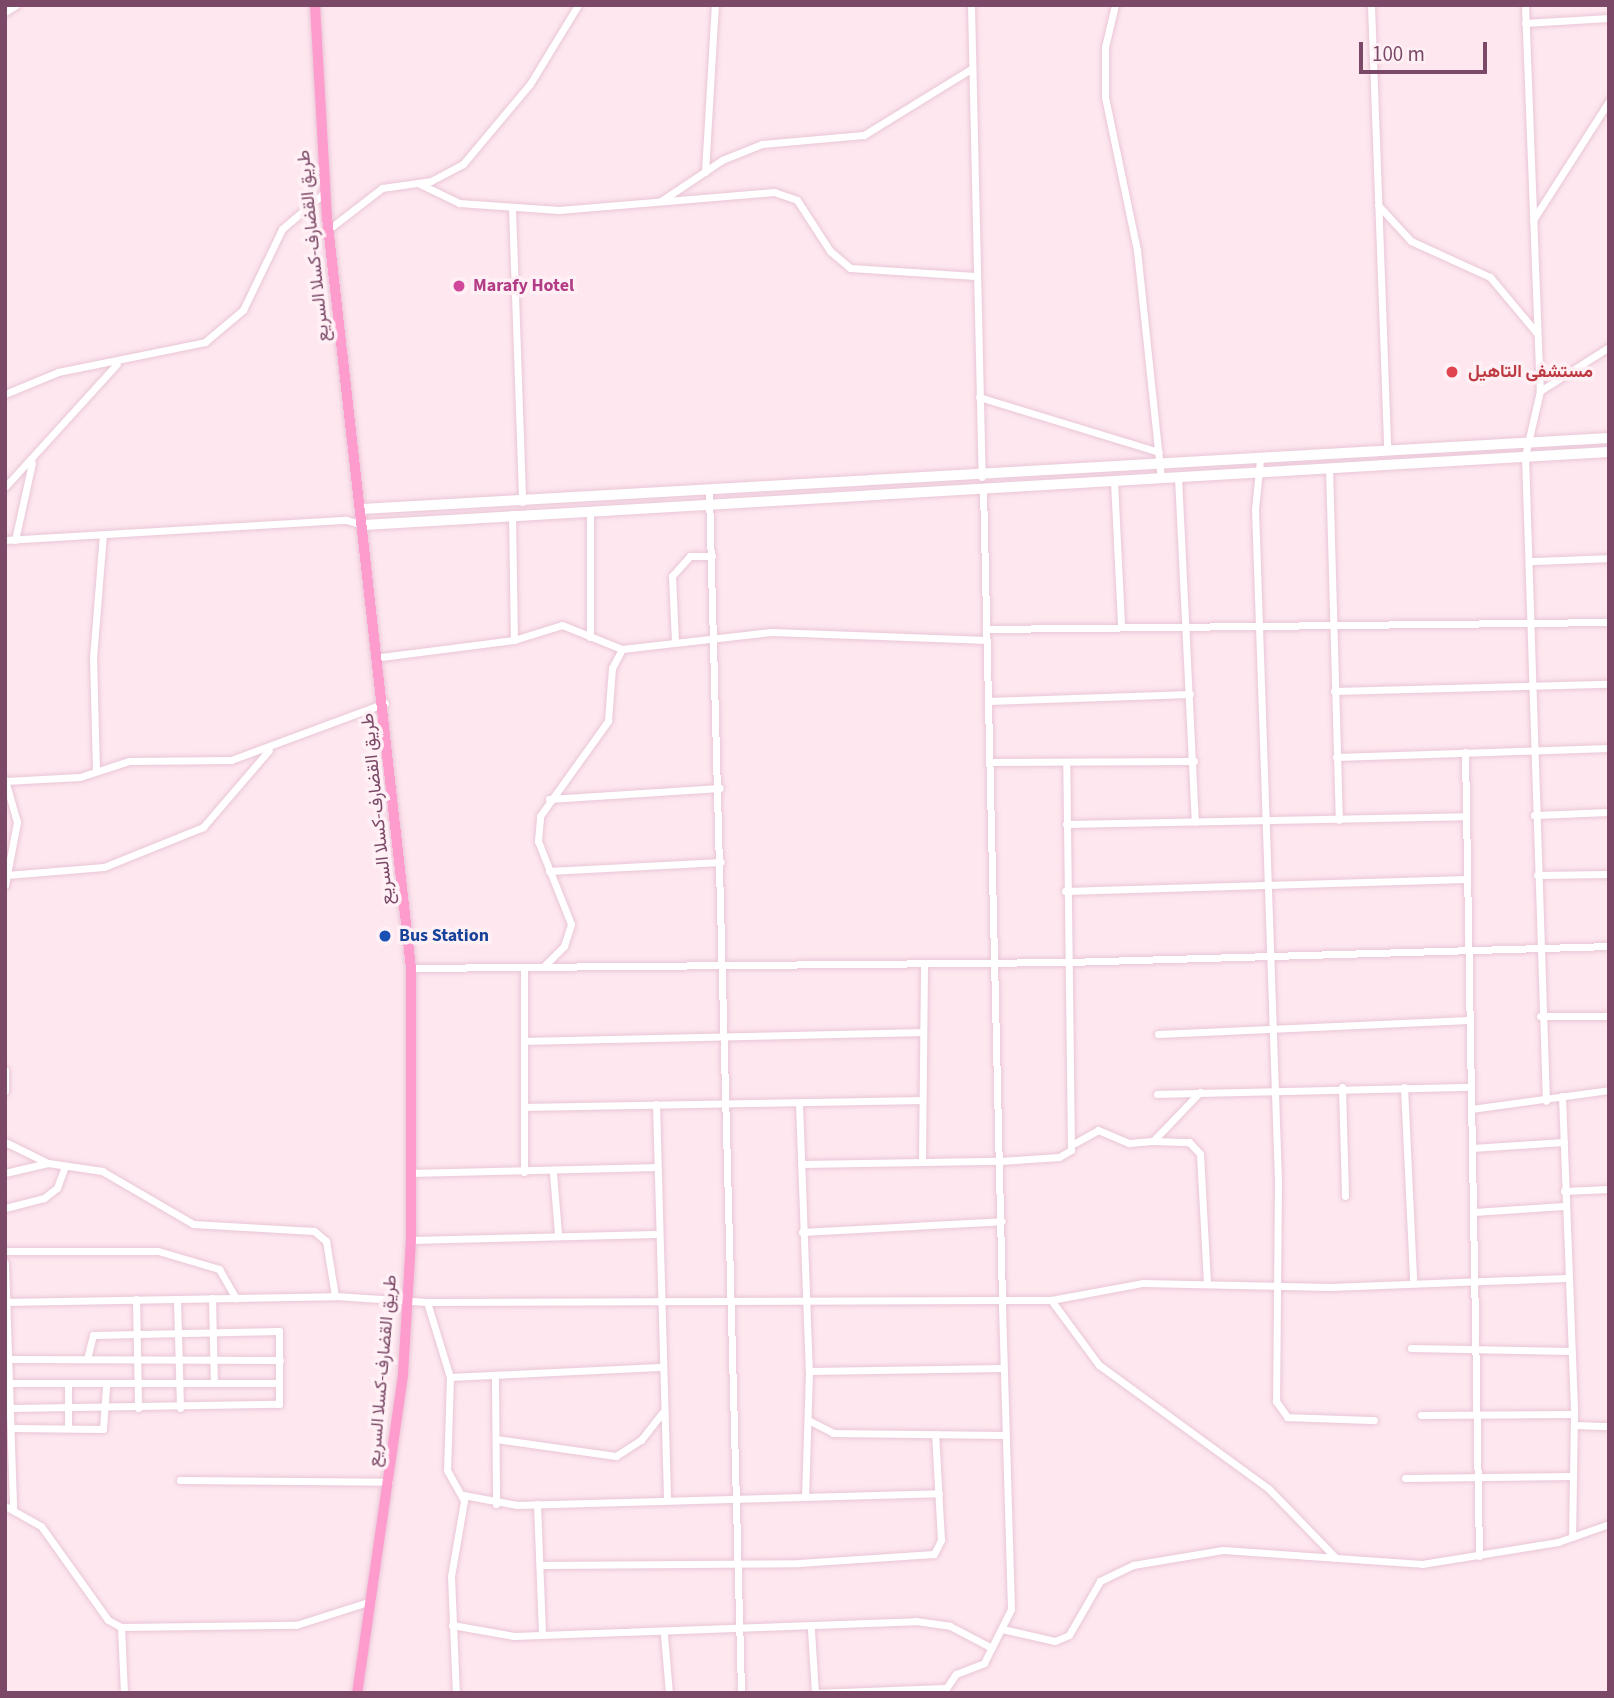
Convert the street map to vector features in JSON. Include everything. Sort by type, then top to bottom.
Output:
[{"type":"highway","name":"طريق القضارف-كسلا السريع","points":[[315,5],[325,192],[381,657],[411,968],[413,1174],[408,1301],[375,1600],[357,1693]]},
{"type":"main road","points":[[364,525],[512,514],[709,505],[1161,466],[1609,438]]},
{"type":"main road","points":[[362,509],[709,493],[1114,481],[1609,452]]},
{"type":"street","points":[[5,12],[16,5]]},
{"type":"street","points":[[329,229],[382,188],[418,183],[447,175],[486,139],[578,5]]},
{"type":"street","points":[[705,172],[715,5]]},
{"type":"street","points":[[811,1630],[815,1693],[944,1690],[956,1674],[979,1668],[1011,1609],[1002,1435],[1002,1221],[975,276],[971,5]]},
{"type":"street","points":[[1115,5],[1105,47],[1105,97],[1137,250],[1161,478]]},
{"type":"street","points":[[1371,5],[1387,451]]},
{"type":"street","points":[[1525,5],[1540,391],[1525,456],[1532,561],[1534,815],[1540,1016],[1546,1101]]},
{"type":"street","points":[[1525,23],[1609,18]]},
{"type":"street","points":[[657,203],[705,172],[762,144],[864,135],[971,69]]},
{"type":"street","points":[[1533,220],[1609,101]]},
{"type":"street","points":[[418,183],[459,203],[512,209],[657,203],[774,192],[797,200],[830,251],[850,268],[975,276]]},
{"type":"street","points":[[5,394],[58,372],[118,364],[185,350],[222,331],[253,294],[282,229],[325,192]]},
{"type":"street","points":[[1378,205],[1411,241],[1490,277],[1536,333]]},
{"type":"street","points":[[512,209],[522,502]]},
{"type":"street","points":[[1540,391],[1609,348]]},
{"type":"street","points":[[5,487],[32,463],[118,364]]},
{"type":"street","points":[[979,397],[1159,452]]},
{"type":"street","points":[[1260,460],[1257,473],[1257,623],[1269,884],[1280,1412],[1374,1420]]},
{"type":"street","points":[[15,540],[32,463]]},
{"type":"street","points":[[1329,467],[1339,821]]},
{"type":"street","points":[[1178,477],[1188,623],[1195,822]]},
{"type":"street","points":[[1114,481],[1121,626]]},
{"type":"street","points":[[709,493],[725,967],[741,1693]]},
{"type":"street","points":[[346,520],[362,509]]},
{"type":"street","points":[[590,511],[590,637]]},
{"type":"street","points":[[512,514],[514,640]]},
{"type":"street","points":[[5,540],[346,520],[364,525]]},
{"type":"street","points":[[96,771],[93,658],[103,536]]},
{"type":"street","points":[[675,642],[672,576],[690,556],[712,556]]},
{"type":"street","points":[[1532,561],[1609,558]]},
{"type":"street","points":[[986,629],[1188,623],[1334,627],[1532,621],[1609,622]]},
{"type":"street","points":[[381,657],[514,640],[562,625],[622,649],[675,642],[712,641],[771,632],[987,640]]},
{"type":"street","points":[[545,966],[564,946],[571,924],[549,871],[537,830],[549,799],[608,721],[612,668],[622,649]]},
{"type":"street","points":[[1334,691],[1609,684]]},
{"type":"street","points":[[988,701],[1191,694]]},
{"type":"street","points":[[5,884],[17,822],[8,805],[5,781],[56,781],[128,761],[231,760],[269,750],[327,720],[385,703]]},
{"type":"street","points":[[1336,757],[1609,748]]},
{"type":"street","points":[[7,870],[103,867],[203,827],[269,750]]},
{"type":"street","points":[[1465,752],[1466,880],[1471,951],[1469,1020],[1479,1556]]},
{"type":"street","points":[[990,762],[1194,761]]},
{"type":"street","points":[[1066,763],[1065,891],[1076,1143]]},
{"type":"street","points":[[549,799],[720,788]]},
{"type":"street","points":[[1534,815],[1609,812]]},
{"type":"street","points":[[1066,824],[1339,821],[1465,816]]},
{"type":"street","points":[[549,871],[721,862]]},
{"type":"street","points":[[1537,875],[1609,874]]},
{"type":"street","points":[[1065,891],[1466,880]]},
{"type":"street","points":[[411,968],[1068,962],[1609,946]]},
{"type":"street","points":[[922,1160],[924,964]]},
{"type":"street","points":[[524,968],[524,1172]]},
{"type":"street","points":[[1540,1016],[1609,1016]]},
{"type":"street","points":[[1158,1034],[1272,1024],[1469,1020]]},
{"type":"street","points":[[524,1041],[922,1032]]},
{"type":"street","points":[[5,1070],[5,1091]]},
{"type":"street","points":[[1157,1094],[1342,1087],[1470,1087]]},
{"type":"street","points":[[1342,1087],[1345,1196]]},
{"type":"street","points":[[1404,1087],[1413,1279]]},
{"type":"street","points":[[1471,1110],[1609,1090]]},
{"type":"street","points":[[1153,1141],[1201,1092]]},
{"type":"street","points":[[1562,1096],[1566,1278],[1574,1414],[1572,1537]]},
{"type":"street","points":[[524,1107],[922,1100]]},
{"type":"street","points":[[799,1103],[809,1371],[806,1494]]},
{"type":"street","points":[[656,1104],[656,1234],[667,1500]]},
{"type":"street","points":[[801,1164],[922,1160],[1000,1161],[1059,1157],[1098,1130],[1129,1143],[1189,1142],[1200,1154],[1207,1283]]},
{"type":"street","points":[[5,1142],[48,1163],[102,1171],[192,1224],[314,1231],[326,1241],[334,1296]]},
{"type":"street","points":[[1472,1148],[1564,1142]]},
{"type":"street","points":[[5,1174],[48,1163]]},
{"type":"street","points":[[5,1208],[44,1198],[57,1188],[65,1166]]},
{"type":"street","points":[[413,1174],[553,1173],[655,1167]]},
{"type":"street","points":[[553,1173],[558,1234]]},
{"type":"street","points":[[1564,1191],[1609,1189]]},
{"type":"street","points":[[1474,1212],[1564,1206]]},
{"type":"street","points":[[802,1232],[1002,1221]]},
{"type":"street","points":[[411,1240],[558,1234],[656,1234]]},
{"type":"street","points":[[5,1251],[158,1251],[219,1269],[236,1298]]},
{"type":"street","points":[[5,1265],[11,1408],[9,1507],[61,1547],[108,1620],[121,1627],[296,1625],[375,1600]]},
{"type":"street","points":[[6,1302],[334,1296],[427,1302],[1051,1300],[1127,1284],[1277,1286],[1413,1279],[1566,1278]]},
{"type":"street","points":[[212,1298],[214,1382]]},
{"type":"street","points":[[177,1299],[180,1408]]},
{"type":"street","points":[[136,1300],[138,1408]]},
{"type":"street","points":[[1051,1300],[1098,1365],[1269,1489],[1335,1557]]},
{"type":"street","points":[[427,1302],[450,1377],[447,1470],[463,1494],[496,1504],[537,1504],[738,1495],[939,1493]]},
{"type":"street","points":[[11,1408],[273,1408],[279,1383],[279,1331],[93,1335],[87,1359]]},
{"type":"street","points":[[1411,1348],[1571,1351]]},
{"type":"street","points":[[9,1359],[280,1360]]},
{"type":"street","points":[[450,1377],[495,1380],[660,1367]]},
{"type":"street","points":[[809,1371],[1001,1368]]},
{"type":"street","points":[[495,1380],[496,1504]]},
{"type":"street","points":[[10,1383],[106,1387],[180,1382],[279,1383]]},
{"type":"street","points":[[68,1386],[68,1428]]},
{"type":"street","points":[[11,1428],[103,1429],[106,1387]]},
{"type":"street","points":[[496,1439],[616,1456],[641,1440],[662,1413]]},
{"type":"street","points":[[1421,1415],[1574,1414]]},
{"type":"street","points":[[808,1420],[833,1433],[1002,1435]]},
{"type":"street","points":[[1574,1425],[1609,1426]]},
{"type":"street","points":[[540,1565],[740,1562],[933,1554],[941,1540],[935,1434]]},
{"type":"street","points":[[1405,1478],[1573,1476]]},
{"type":"street","points":[[180,1480],[390,1482]]},
{"type":"street","points":[[456,1693],[451,1576],[463,1494]]},
{"type":"street","points":[[537,1504],[542,1635]]},
{"type":"street","points":[[1002,1629],[1055,1641],[1069,1635],[1100,1581],[1133,1565],[1223,1550],[1422,1564],[1479,1556],[1572,1537],[1609,1524]]},
{"type":"street","points":[[452,1625],[482,1633],[664,1634],[811,1630],[884,1620],[939,1623],[992,1648]]},
{"type":"street","points":[[121,1627],[124,1693]]},
{"type":"street","points":[[664,1634],[668,1693]]},
{"type":"place","name":"Marafy Hotel","points":[[459,286]]},
{"type":"place","name":"مستشفى التاهيل","points":[[1452,372]]},
{"type":"place","name":"Bus Station","points":[[385,936]]}]
